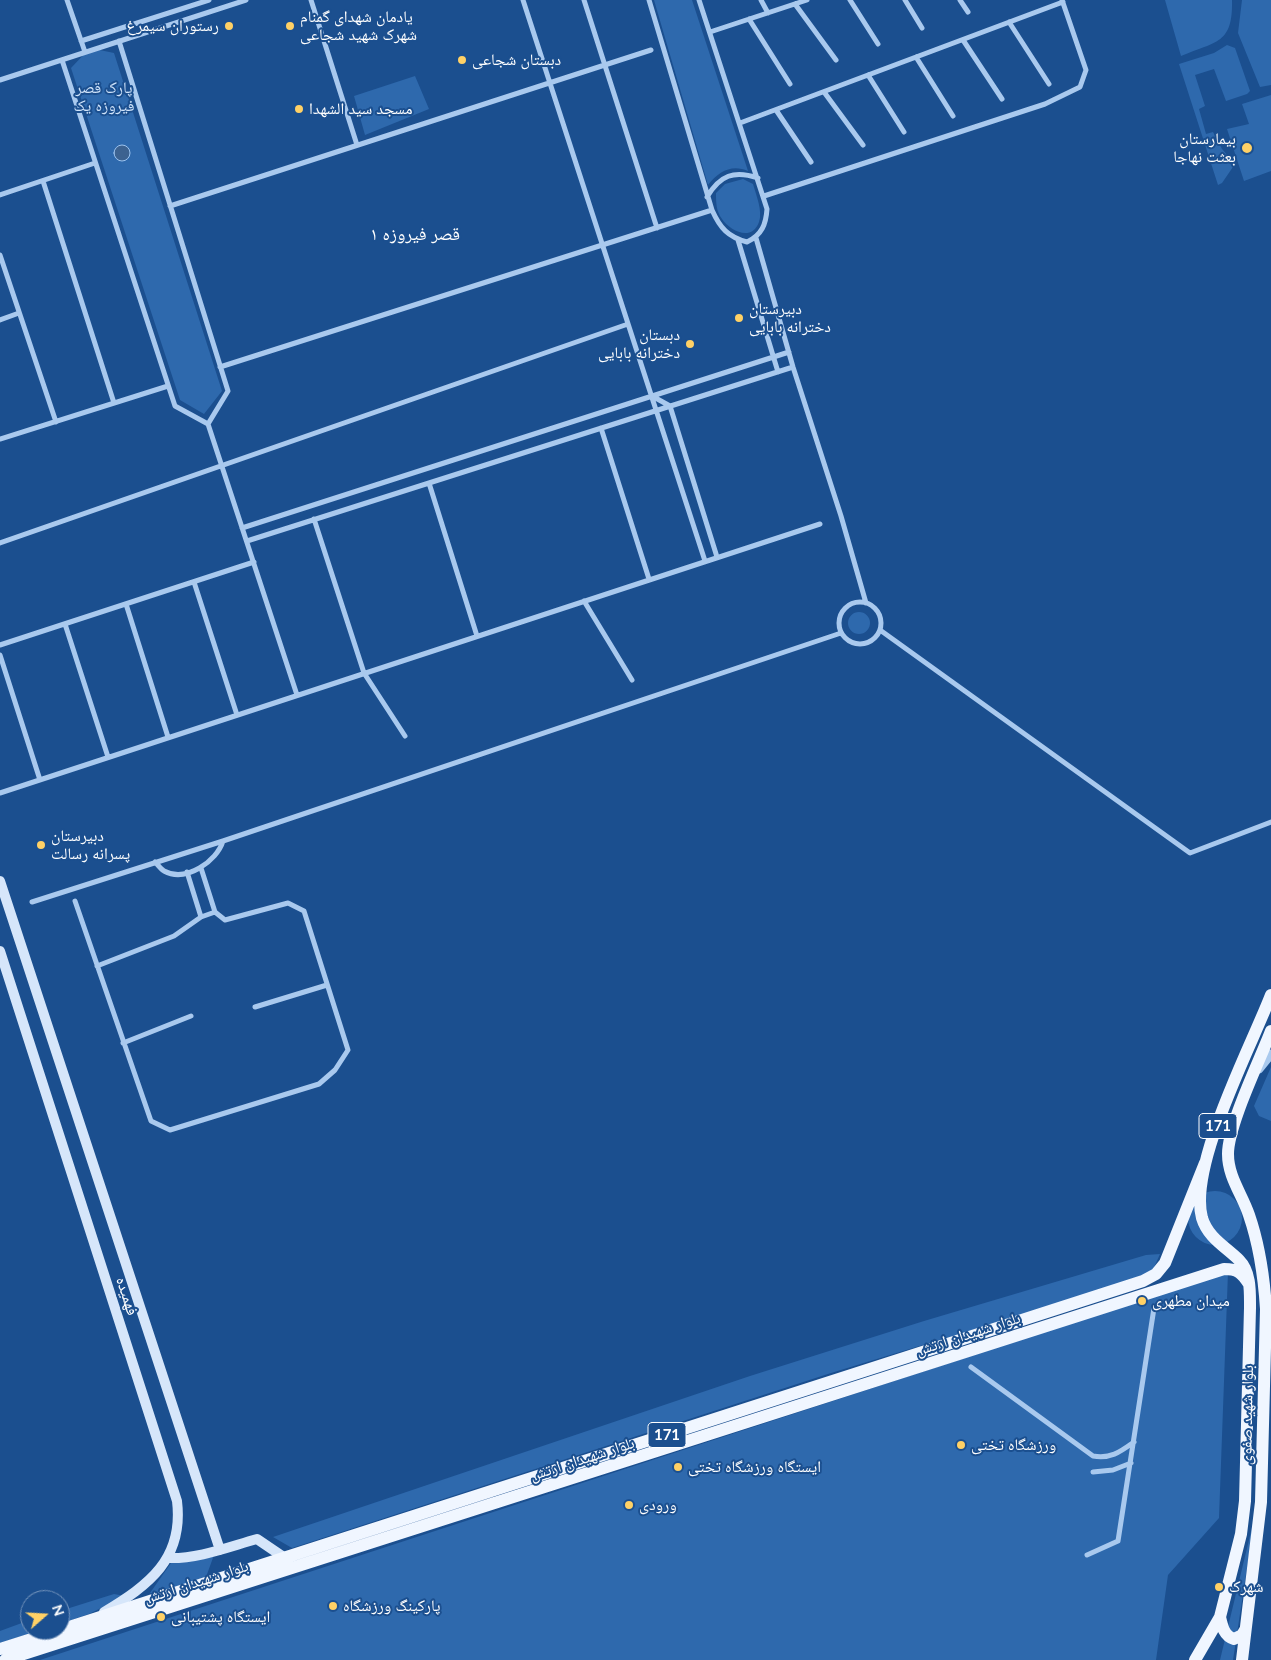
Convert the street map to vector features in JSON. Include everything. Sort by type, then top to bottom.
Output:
[{"type":"main road","name":"فهمیده","points":[[0,881],[220,1550]]},
{"type":"main road","name":"فهمیده","points":[[0,951],[177,1501],[175,1543],[168,1558],[151,1580],[132,1596],[92,1620]]},
{"type":"main road","name":"171","points":[[1205,1163],[1230,1093],[1271,995]]},
{"type":"main road","name":"171","points":[[1253,1078],[1271,1031]]},
{"type":"main road","name":"بلوار شهید صفوی","points":[[1242,1660],[1261,1502],[1268,1283],[1249,1214],[1231,1176],[1228,1152],[1232,1132],[1253,1078]]},
{"type":"main road","name":"بلوار شهید صفوی","points":[[1195,1660],[1220,1617],[1241,1534],[1245,1501],[1249,1284],[1240,1261],[1230,1254],[1209,1233],[1202,1218],[1200,1200],[1205,1163]]},
{"type":"main road","name":"بلوار شهیدان ارتش","points":[[70,1627],[1144,1281],[1156,1274],[1165,1263],[1205,1163]]},
{"type":"main road","name":"بلوار شهیدان ارتش","points":[[4,1660],[1224,1269],[1234,1269],[1242,1273],[1249,1284]]},
{"type":"main road","points":[[168,1558],[178,1558],[220,1550],[257,1539],[285,1558]]},
{"type":"main road","points":[[1220,1617],[1222,1627],[1229,1638],[1234,1639],[1242,1635],[1245,1630]]},
{"type":"main road","name":"بلوار شهیدان ارتش","points":[[0,1649],[28,1640]]},
{"type":"street","points":[[68,0],[85,52]]},
{"type":"street","points":[[81,41],[209,0]]},
{"type":"street","points":[[0,80],[246,0]]},
{"type":"street","points":[[311,0],[358,145]]},
{"type":"street","points":[[523,0],[705,561]]},
{"type":"street","points":[[584,0],[657,228]]},
{"type":"street","points":[[649,0],[707,197],[718,225],[728,235],[747,242],[756,238],[766,219],[767,209],[699,0]]},
{"type":"street","points":[[761,0],[768,12]]},
{"type":"street","points":[[710,32],[807,0]]},
{"type":"street","points":[[850,0],[878,44]]},
{"type":"street","points":[[905,0],[922,28]]},
{"type":"street","points":[[960,0],[968,12]]},
{"type":"street","points":[[740,123],[1063,1],[1086,70],[1080,87],[1045,104],[764,196]]},
{"type":"street","points":[[795,4],[836,60]]},
{"type":"street","points":[[749,19],[790,84]]},
{"type":"street","points":[[1009,22],[1049,84]]},
{"type":"street","points":[[963,40],[1002,99]]},
{"type":"street","points":[[119,41],[228,391],[208,424]]},
{"type":"street","points":[[170,206],[651,50]]},
{"type":"street","points":[[916,58],[953,116]]},
{"type":"street","points":[[62,60],[94,164],[175,406],[208,424],[297,695]]},
{"type":"street","points":[[868,75],[904,132]]},
{"type":"street","points":[[824,92],[863,144]]},
{"type":"street","points":[[776,110],[811,162]]},
{"type":"street","points":[[0,195],[94,164]]},
{"type":"street","points":[[707,197],[715,184],[726,177],[739,174],[758,178]]},
{"type":"street","points":[[43,181],[114,403]]},
{"type":"street","points":[[220,367],[712,210]]},
{"type":"street","points":[[756,238],[793,367],[841,516],[866,603]]},
{"type":"street","points":[[738,240],[778,372]]},
{"type":"street","points":[[0,255],[56,422]]},
{"type":"street","points":[[0,320],[20,313]]},
{"type":"street","points":[[0,543],[628,324]]},
{"type":"street","points":[[242,528],[789,352]]},
{"type":"street","points":[[246,541],[793,367]]},
{"type":"street","points":[[0,439],[168,386]]},
{"type":"street","points":[[652,396],[670,406],[717,557]]},
{"type":"street","points":[[601,428],[649,579]]},
{"type":"street","points":[[429,483],[477,636]]},
{"type":"street","points":[[314,519],[364,673],[406,736]]},
{"type":"street","points":[[0,793],[820,524]]},
{"type":"street","points":[[0,645],[254,562]]},
{"type":"street","points":[[194,582],[237,715]]},
{"type":"street","points":[[584,601],[632,680]]},
{"type":"street","points":[[859,602],[866,603],[872,606],[880,616],[880,630],[872,641],[858,644],[841,633],[840,619],[846,607],[859,602]]},
{"type":"street","points":[[126,604],[168,738]]},
{"type":"street","points":[[65,624],[108,757]]},
{"type":"street","points":[[880,630],[1190,853],[1271,822]]},
{"type":"street","points":[[32,902],[223,841],[841,633]]},
{"type":"street","points":[[0,655],[40,780]]},
{"type":"street","points":[[155,862],[165,871],[175,874],[201,868],[220,850],[223,841]]},
{"type":"street","points":[[75,902],[151,1121],[170,1130],[195,1124],[319,1084],[335,1070],[348,1050],[304,911],[288,903],[225,920],[215,912],[201,868]]},
{"type":"street","points":[[188,872],[201,917]]},
{"type":"street","points":[[97,966],[174,936],[201,917],[215,912]]},
{"type":"street","points":[[255,1008],[327,985]]},
{"type":"street","points":[[123,1042],[191,1016]]},
{"type":"street","points":[[1253,1078],[1271,1054]]},
{"type":"street","points":[[1087,1555],[1118,1541],[1154,1308]]},
{"type":"street","points":[[971,1367],[1093,1456],[1106,1458],[1134,1442]]},
{"type":"street","points":[[1093,1472],[1113,1470],[1131,1463]]},
{"type":"green space","points":[[654,0],[692,0],[748,171],[737,168],[726,170],[708,185]]},
{"type":"green space","points":[[1165,0],[1232,0],[1230,25],[1220,39],[1181,56]]},
{"type":"green space","points":[[1242,0],[1271,0],[1271,85],[1260,87],[1238,33]]},
{"type":"green space","points":[[1227,45],[1235,48],[1250,91],[1247,94],[1226,101],[1214,69],[1195,75],[1205,106],[1199,109],[1206,134],[1213,132],[1222,149],[1235,164],[1222,183],[1218,185],[1179,64],[1214,53]]},
{"type":"green space","name":"پارک قصر فیروزه یک","points":[[90,48],[114,53],[222,391],[204,414],[180,400],[71,68]]},
{"type":"green space","points":[[415,76],[429,109],[365,135],[354,96]]},
{"type":"green space","points":[[1271,95],[1271,171],[1244,181],[1227,129],[1249,124],[1242,104]]},
{"type":"green space","points":[[743,179],[753,184],[760,213],[756,228],[746,233],[735,230],[722,219],[716,200],[716,193],[725,184]]},
{"type":"green space","points":[[859,612],[869,619],[870,623],[863,633],[859,634],[849,627],[848,623],[855,613]]},
{"type":"green space","points":[[1271,1067],[1271,1121],[1259,1116],[1254,1106]]},
{"type":"green space","points":[[1215,1191],[1225,1193],[1234,1199],[1240,1208],[1242,1218],[1240,1228],[1234,1237],[1225,1243],[1215,1245],[1205,1243],[1196,1237],[1190,1228],[1188,1218],[1190,1208],[1196,1199],[1205,1193]]},
{"type":"green space","points":[[1160,1254],[1152,1272],[1136,1280],[831,1373],[292,1548],[273,1537],[750,1376],[924,1321],[1146,1255]]},
{"type":"green space","name":"ورزشگاه تختی","points":[[1228,1272],[1219,1518],[1168,1575],[1156,1660],[40,1660]]},
{"type":"green space","points":[[1255,1515],[1233,1660],[1220,1660]]},
{"type":"green space","points":[[214,1555],[206,1577],[158,1594],[150,1593],[171,1563]]},
{"type":"green space","points":[[114,1594],[125,1596],[89,1614],[70,1621],[70,1608]]},
{"type":"green space","points":[[20,1624],[20,1637],[0,1643],[0,1631]]},
{"type":"shaded area","points":[[122,145],[130,153],[122,161],[114,153]]},
{"type":"place","name":"رستوران سیمرغ","points":[[229,26]]},
{"type":"place","name":"یادمان شهدای گمنام شهرک شهید شجاعی","points":[[290,26]]},
{"type":"place","name":"دبستان شجاعی","points":[[462,60]]},
{"type":"place","name":"مسجد سید الشهدا","points":[[299,109]]},
{"type":"place","name":"بیمارستان بعثت نهاجا","points":[[1247,148]]},
{"type":"place","name":"دبیرستان دخترانه بابایی","points":[[739,318]]},
{"type":"place","name":"دبستان دخترانه بابایی","points":[[690,344]]},
{"type":"place","name":"دبیرستان پسرانه رسالت","points":[[41,845]]},
{"type":"place","name":"میدان مطهری","points":[[1142,1301]]},
{"type":"place","name":"ورزشگاه تختی","points":[[961,1445]]},
{"type":"place","name":"ایستگاه ورزشگاه تختی","points":[[678,1467]]},
{"type":"place","name":"ورودی","points":[[629,1505]]},
{"type":"place","name":"شهرک","points":[[1219,1587]]},
{"type":"place","name":"پارکینگ ورزشگاه","points":[[333,1606]]},
{"type":"place","name":"ایستگاه پشتیبانی","points":[[161,1617]]},
{"type":"district","name":"قصر فیروزه ۱","points":[[415,234]]}]
